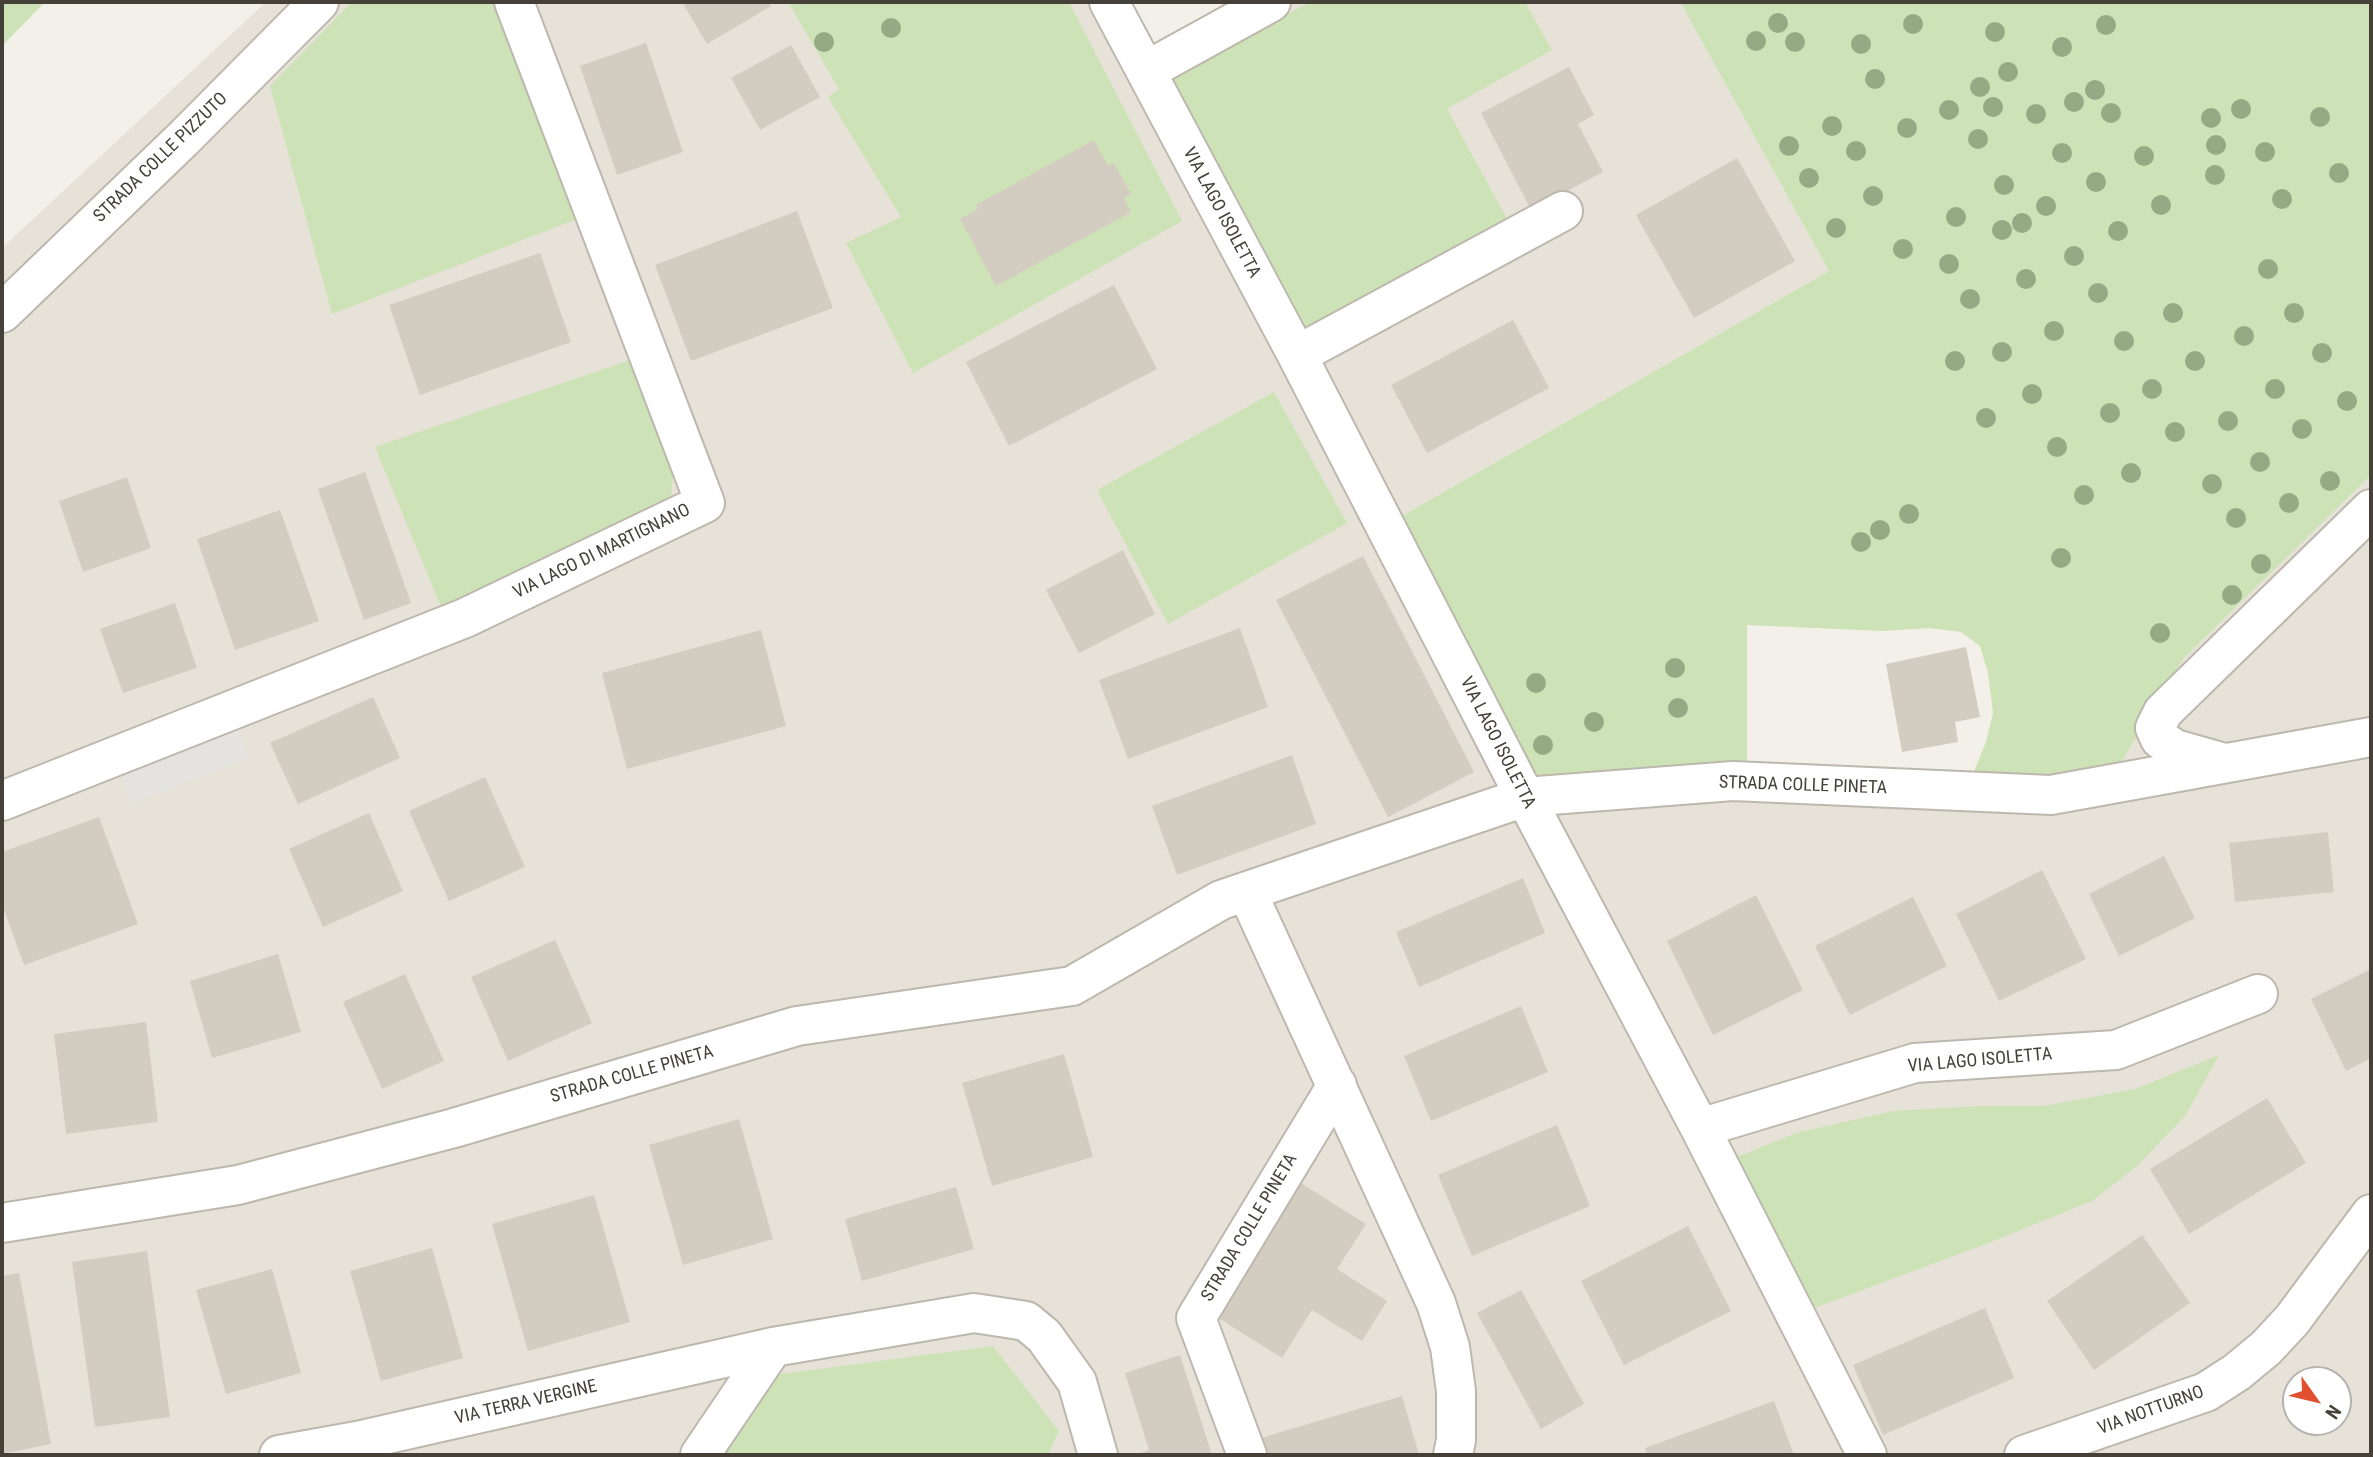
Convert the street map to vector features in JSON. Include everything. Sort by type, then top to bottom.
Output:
[{"type":"street","name":"STRADA COLLE PIZZUTO","points":[[2,313],[185,137],[319,2]]},
{"type":"street","name":"VIA LAGO DI MARTIGNANO","points":[[2,802],[465,618],[705,503],[514,2]]},
{"type":"street","name":"VIA LAGO ISOLETTA","points":[[1108,2],[1297,355],[1525,797],[1700,1128],[1867,1455]]},
{"type":"street","points":[[1146,71],[1271,2]]},
{"type":"street","points":[[1297,355],[1563,211]]},
{"type":"street","points":[[2226,764],[2175,749],[2160,739],[2155,728],[2163,712],[2371,509]]},
{"type":"street","name":"STRADA COLLE PINETA","points":[[2,1223],[238,1185],[454,1128],[797,1026],[1072,986],[1221,900],[1525,797],[1734,781],[2051,795],[2371,737]]},
{"type":"street","points":[[1247,892],[1436,1303],[1446,1336],[1456,1391],[1456,1440],[1453,1455]]},
{"type":"street","name":"VIA LAGO ISOLETTA","points":[[1700,1128],[1915,1063],[2116,1049],[2258,995]]},
{"type":"street","name":"STRADA COLLE PINETA","points":[[1247,1455],[1196,1318],[1337,1085]]},
{"type":"street","name":"VIA NOTTURNO","points":[[2024,1455],[2206,1392],[2237,1372],[2266,1348],[2292,1320],[2371,1214]]},
{"type":"street","name":"VIA TERRA VERGINE","points":[[279,1455],[357,1441],[773,1347],[974,1313],[1026,1321],[1044,1336],[1077,1382],[1098,1455]]},
{"type":"street","points":[[700,1455],[773,1347]]},
{"type":"shaded area","points":[[266,2],[1127,2],[1156,53],[1247,2],[1680,2],[1829,271],[1402,516],[1537,781],[2008,782],[2116,769],[2182,660],[2371,475],[2371,1455],[1048,1455],[1059,1430],[722,1455],[2,1455],[2,248]]},
{"type":"shaded area","points":[[238,728],[250,758],[131,804],[119,773]]},
{"type":"green space","points":[[2,2],[45,2],[2,46]]},
{"type":"green space","points":[[352,2],[497,2],[577,219],[332,314],[270,86]]},
{"type":"green space","points":[[788,2],[1069,2],[1182,221],[913,373],[846,243],[901,217],[828,97],[839,89]]},
{"type":"green space","points":[[1311,2],[1525,2],[1552,50],[1447,109],[1510,224],[1308,338],[1163,78]]},
{"type":"green space","points":[[1680,2],[2371,2],[2371,475],[2182,660],[2117,769],[2008,782],[1970,781],[1986,742],[1993,713],[1988,673],[1980,646],[1961,632],[1929,628],[1883,631],[1747,625],[1747,776],[1537,781],[1402,516],[1829,271]]},
{"type":"green space","points":[[633,359],[674,462],[670,509],[446,619],[375,447]]},
{"type":"green space","points":[[1274,392],[1347,523],[1168,624],[1097,490]]},
{"type":"green space","points":[[2219,1055],[2185,1116],[2137,1166],[2092,1201],[1809,1310],[1732,1159],[1796,1133],[1893,1111],[2044,1106],[2135,1089]]},
{"type":"green space","points":[[993,1346],[1059,1431],[1048,1455],[722,1455],[766,1376]]},
{"type":"building","points":[[682,2],[768,2],[771,6],[707,44]]},
{"type":"building","points":[[646,43],[683,152],[617,175],[580,66]]},
{"type":"building","points":[[791,45],[820,97],[760,130],[731,78]]},
{"type":"building","points":[[1569,67],[1594,115],[1578,124],[1603,172],[1531,210],[1481,113]]},
{"type":"building","points":[[1094,140],[1108,166],[1114,163],[1131,194],[1124,198],[1131,212],[996,286],[960,219],[978,209],[976,205]]},
{"type":"building","points":[[1737,158],[1795,261],[1694,318],[1636,215]]},
{"type":"building","points":[[797,211],[833,308],[691,361],[655,265]]},
{"type":"building","points":[[540,253],[571,342],[420,395],[389,305]]},
{"type":"building","points":[[1114,285],[1157,369],[1009,446],[966,362]]},
{"type":"building","points":[[1513,320],[1549,388],[1427,453],[1391,385]]},
{"type":"building","points":[[365,472],[411,603],[364,620],[318,489]]},
{"type":"building","points":[[127,477],[151,548],[83,572],[59,501]]},
{"type":"building","points":[[280,510],[319,621],[235,650],[197,539]]},
{"type":"building","points":[[1123,550],[1155,614],[1079,653],[1046,590]]},
{"type":"building","points":[[1363,556],[1474,772],[1388,817],[1276,600]]},
{"type":"building","points":[[175,603],[197,668],[123,693],[100,629]]},
{"type":"building","points":[[1240,628],[1268,707],[1128,759],[1099,680]]},
{"type":"building","points":[[761,630],[786,726],[627,769],[602,673]]},
{"type":"building","points":[[1966,647],[1980,717],[1955,722],[1958,742],[1902,752],[1886,664]]},
{"type":"building","points":[[373,697],[400,758],[298,804],[270,743]]},
{"type":"building","points":[[1292,755],[1316,824],[1177,875],[1152,806]]},
{"type":"building","points":[[485,777],[525,867],[449,901],[409,811]]},
{"type":"building","points":[[369,813],[403,891],[323,927],[289,849]]},
{"type":"building","points":[[99,817],[138,924],[24,965],[2,904],[2,852]]},
{"type":"building","points":[[2328,832],[2334,892],[2235,902],[2229,843]]},
{"type":"building","points":[[2164,856],[2195,918],[2119,956],[2089,894]]},
{"type":"building","points":[[2042,870],[2086,959],[1999,1001],[1956,914]]},
{"type":"building","points":[[1523,878],[1545,933],[1419,987],[1396,932]]},
{"type":"building","points":[[1756,895],[1803,990],[1713,1035],[1667,941]]},
{"type":"building","points":[[1913,897],[1947,966],[1850,1015],[1815,946]]},
{"type":"building","points":[[555,940],[592,1023],[508,1061],[471,977]]},
{"type":"building","points":[[278,954],[301,1032],[212,1058],[190,981]]},
{"type":"building","points":[[2371,969],[2371,1058],[2346,1071],[2311,999]]},
{"type":"building","points":[[405,974],[444,1061],[382,1089],[343,1002]]},
{"type":"building","points":[[1521,1006],[1548,1072],[1431,1121],[1404,1056]]},
{"type":"building","points":[[146,1022],[158,1122],[66,1134],[54,1034]]},
{"type":"building","points":[[1064,1054],[1093,1157],[992,1186],[962,1083]]},
{"type":"building","points":[[2267,1098],[2306,1163],[2189,1234],[2150,1169]]},
{"type":"building","points":[[739,1119],[773,1239],[683,1265],[649,1145]]},
{"type":"building","points":[[1557,1125],[1590,1206],[1472,1256],[1438,1175]]},
{"type":"building","points":[[1291,1177],[1366,1224],[1337,1269],[1387,1301],[1362,1341],[1312,1310],[1282,1358],[1207,1311]]},
{"type":"building","points":[[956,1187],[974,1249],[862,1281],[845,1219]]},
{"type":"building","points":[[594,1195],[630,1322],[528,1351],[492,1224]]},
{"type":"building","points":[[1688,1226],[1731,1311],[1624,1365],[1581,1281]]},
{"type":"building","points":[[2142,1235],[2190,1303],[2094,1370],[2047,1301]]},
{"type":"building","points":[[432,1248],[463,1358],[381,1381],[350,1271]]},
{"type":"building","points":[[147,1251],[170,1417],[95,1427],[72,1262]]},
{"type":"building","points":[[272,1269],[301,1373],[226,1394],[196,1290]]},
{"type":"building","points":[[19,1273],[51,1444],[2,1454],[2,1276]]},
{"type":"building","points":[[1521,1290],[1584,1404],[1541,1429],[1477,1313]]},
{"type":"building","points":[[1985,1308],[2014,1378],[1883,1435],[1853,1365]]},
{"type":"building","points":[[1180,1355],[1212,1455],[1135,1455],[1149,1450],[1125,1373]]},
{"type":"building","points":[[1402,1396],[1419,1455],[1259,1455],[1254,1440]]},
{"type":"building","points":[[1774,1401],[1794,1455],[1647,1455],[1645,1448]]}]
